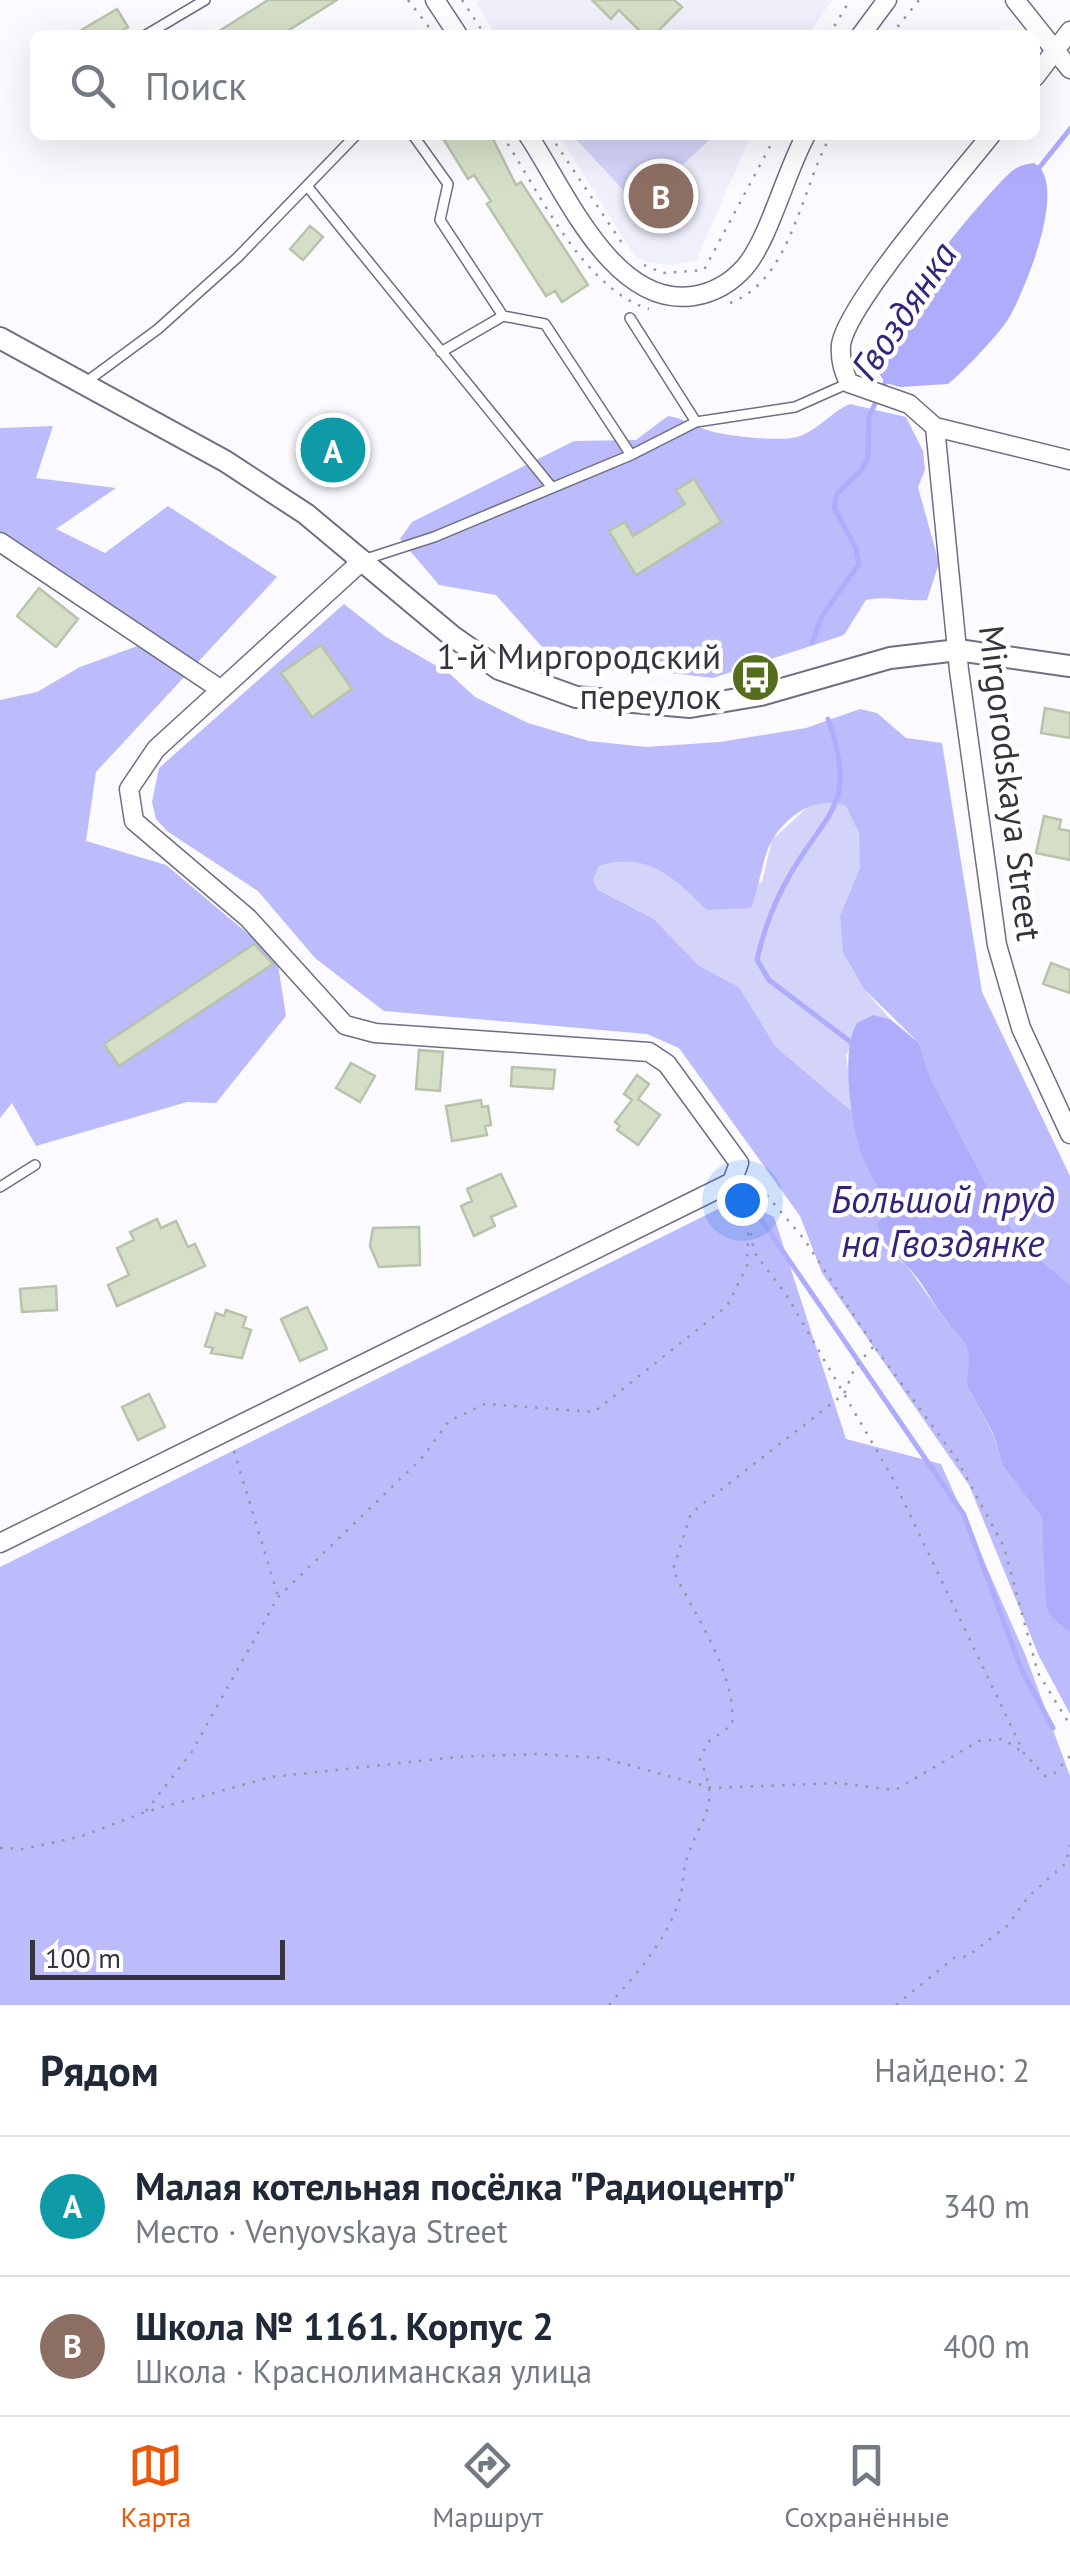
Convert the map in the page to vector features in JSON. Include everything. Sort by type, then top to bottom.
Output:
[{"type":"street","points":[[434,0],[455,30]]},
{"type":"street","points":[[865,30],[887,0]]},
{"type":"street","points":[[1015,0],[1037,30]]},
{"type":"street","points":[[1040,69],[1070,30]]},
{"type":"street","points":[[1040,34],[1070,69]]},
{"type":"street","points":[[531,140],[612,264],[634,284],[670,298],[713,292],[747,265],[804,140]]},
{"type":"street","points":[[987,140],[913,231],[842,342],[842,369],[849,383],[909,404],[935,427],[1070,460]]},
{"type":"street","points":[[0,338],[81,386],[225,461],[306,514],[499,669],[576,697],[613,704],[690,708],[722,703],[866,663],[958,650],[1030,656],[1070,666]]},
{"type":"street","name":"Mirgorodskaya Street","points":[[935,427],[958,650],[1001,964],[1020,1028],[1070,1134]]},
{"type":"street","points":[[0,542],[220,689]]},
{"type":"street","points":[[0,1542],[732,1182],[739,1163],[668,1064],[648,1052],[375,1033],[345,1024],[248,918],[134,820],[129,788],[156,748],[362,560]]},
{"type":"lane","points":[[154,30],[205,0]]},
{"type":"lane","points":[[81,386],[158,329],[351,140]]},
{"type":"lane","points":[[417,140],[448,184],[440,220],[502,316]]},
{"type":"lane","points":[[306,186],[550,485]]},
{"type":"lane","points":[[441,352],[502,316],[544,324],[630,455]]},
{"type":"lane","points":[[630,318],[696,422]]},
{"type":"lane","points":[[362,560],[434,537],[550,485],[630,455],[696,422],[795,407],[849,383]]},
{"type":"lane","points":[[0,1187],[35,1165]]},
{"type":"path","points":[[408,0],[431,30]]},
{"type":"path","points":[[462,0],[482,30]]},
{"type":"path","points":[[832,30],[850,0]]},
{"type":"path","points":[[895,30],[919,0]]},
{"type":"path","points":[[505,140],[580,255],[610,292],[650,309]]},
{"type":"path","points":[[553,140],[626,249]]},
{"type":"path","points":[[636,262],[663,272],[704,270],[773,140]]},
{"type":"path","points":[[722,306],[750,291],[771,269],[829,140]]},
{"type":"path","points":[[1024,1753],[891,1475],[787,1296],[754,1252],[750,1176],[804,1239],[874,1346],[956,1458],[1004,1547],[1038,1673],[1070,1725]]},
{"type":"path","points":[[145,1812],[191,1753],[278,1597],[421,1459],[449,1421],[484,1404],[594,1412],[726,1306],[747,1266],[751,1228]]},
{"type":"path","points":[[609,2005],[637,1978],[666,1932],[680,1898],[686,1858],[707,1812],[712,1788],[700,1760],[708,1742],[732,1725],[733,1712],[720,1669],[673,1570],[691,1513],[844,1394],[855,1367],[863,1363],[874,1346]]},
{"type":"path","points":[[234,1451],[278,1597]]},
{"type":"path","points":[[0,1848],[24,1848],[82,1836],[145,1812],[270,1777],[457,1757],[537,1754],[604,1758],[712,1788],[838,1784],[895,1790],[979,1741],[1002,1739],[1024,1753],[1045,1776],[1054,1774],[1070,1756]]},
{"type":"path","points":[[896,2005],[954,1958],[968,1956],[1007,1926],[1028,1897],[1066,1863],[1070,1845]]},
{"type":"shaded area","points":[[833,0],[812,30],[493,30],[476,3]]},
{"type":"shaded area","points":[[562,140],[749,140],[696,261],[670,265],[646,262],[634,255]]},
{"type":"shaded area","points":[[577,140],[710,140],[638,206]]},
{"type":"shaded area","points":[[850,404],[906,417],[923,451],[925,470],[918,487],[939,563],[927,600],[866,600],[844,635],[713,678],[629,668],[608,671],[551,657],[496,595],[439,585],[400,539],[412,522],[574,441],[636,440],[668,416],[724,434],[764,439],[797,437]]},
{"type":"shaded area","points":[[53,426],[36,478],[116,488],[56,529],[105,553],[168,506],[277,577],[96,772],[86,841],[166,865],[277,958],[286,1016],[216,1103],[187,1102],[36,1146],[12,1103],[0,1118],[0,700],[37,692],[80,667],[143,644],[0,549],[0,428]]},
{"type":"shaded area","points":[[344,604],[386,637],[449,673],[475,697],[528,723],[589,741],[646,747],[720,742],[806,728],[860,709],[877,713],[906,738],[942,743],[982,992],[1070,1176],[1070,1285],[1024,1246],[1005,1219],[931,1079],[919,1043],[864,989],[843,952],[840,916],[860,868],[859,833],[846,806],[815,805],[787,821],[770,845],[751,908],[706,910],[659,870],[632,862],[599,866],[593,880],[597,889],[654,919],[699,966],[739,987],[776,1047],[854,1113],[862,1155],[886,1200],[882,1245],[908,1267],[945,1320],[967,1341],[972,1359],[966,1384],[994,1436],[1002,1465],[1042,1518],[1050,1616],[1070,1633],[1070,1714],[1039,1656],[969,1485],[822,1273],[800,1216],[679,1048],[647,1034],[384,1011],[315,958],[258,891],[167,831],[156,819],[152,802],[159,768]]},
{"type":"shaded area","points":[[828,799],[846,806],[856,825],[861,860],[850,891],[864,989],[890,1019],[873,1015],[846,1055],[854,1113],[776,1047],[739,987],[699,966],[654,919],[596,888],[593,880],[599,866],[616,862],[646,865],[671,878],[706,910],[762,882],[772,840],[813,802]]},
{"type":"shaded area","points":[[738,1199],[774,1217],[846,1439],[941,1464],[1025,1654],[1070,1776],[1070,2005],[0,2005],[0,1567]]},
{"type":"water","points":[[1034,163],[1044,174],[1046,214],[1033,264],[1007,321],[948,384],[900,387],[885,383],[872,362],[890,322],[998,185],[1014,169]]},
{"type":"water","name":"Большой пруд на Гвоздянке","points":[[873,1015],[890,1019],[919,1043],[931,1079],[1005,1219],[1024,1246],[1070,1285],[1070,1633],[1050,1616],[1046,1605],[1042,1518],[1002,1465],[994,1435],[966,1384],[968,1349],[879,1232],[877,1224],[886,1214],[885,1206],[858,1142],[848,1069],[857,1023]]},
{"type":"building","points":[[268,0],[337,0],[289,30],[221,30]]},
{"type":"building","points":[[592,0],[674,0],[682,7],[659,30],[639,30],[619,10],[611,19]]},
{"type":"building","points":[[117,9],[128,27],[123,30],[81,30]]},
{"type":"building","points":[[444,140],[494,140],[516,185],[521,182],[588,285],[562,302],[555,291],[546,296],[487,204],[491,201],[474,175],[468,179]]},
{"type":"building","points":[[310,226],[323,237],[303,260],[290,249]]},
{"type":"building","points":[[328,414],[368,460],[339,486],[298,441]]},
{"type":"building","points":[[694,479],[721,522],[636,575],[609,531],[625,522],[633,536],[685,504],[676,490]]},
{"type":"building","points":[[39,588],[78,619],[56,647],[17,616]]},
{"type":"building","points":[[321,645],[352,689],[312,717],[281,673]]},
{"type":"building","points":[[1045,708],[1070,713],[1070,738],[1041,733]]},
{"type":"building","points":[[1044,816],[1061,820],[1059,829],[1070,831],[1070,860],[1036,853]]},
{"type":"building","points":[[254,944],[273,964],[119,1066],[104,1044]]},
{"type":"building","points":[[1051,963],[1070,970],[1070,993],[1043,984]]},
{"type":"building","points":[[419,1050],[443,1052],[440,1091],[416,1089]]},
{"type":"building","points":[[351,1063],[375,1076],[360,1102],[336,1088]]},
{"type":"building","points":[[512,1067],[555,1070],[553,1089],[511,1086]]},
{"type":"building","points":[[637,1075],[649,1084],[638,1099],[660,1115],[638,1145],[617,1130],[620,1126],[615,1122],[632,1100],[624,1094]]},
{"type":"building","points":[[481,1100],[482,1107],[488,1106],[491,1125],[485,1126],[487,1135],[452,1141],[446,1106]]},
{"type":"building","points":[[501,1174],[516,1206],[491,1217],[495,1226],[474,1236],[461,1206],[472,1201],[467,1189]]},
{"type":"building","points":[[157,1219],[161,1228],[176,1221],[188,1247],[195,1244],[205,1266],[117,1306],[108,1285],[129,1275],[117,1248],[134,1240],[130,1232]]},
{"type":"building","points":[[419,1227],[420,1265],[379,1267],[370,1246],[373,1228]]},
{"type":"building","points":[[56,1286],[57,1310],[22,1312],[20,1289]]},
{"type":"building","points":[[307,1307],[327,1349],[300,1361],[281,1319]]},
{"type":"building","points":[[226,1310],[246,1317],[243,1327],[251,1330],[242,1358],[211,1353],[213,1348],[205,1346],[216,1313],[224,1316]]},
{"type":"building","points":[[149,1394],[165,1427],[138,1440],[122,1407]]},
{"type":"waterway","name":"Гвоздянка","points":[[1039,168],[1070,129]]},
{"type":"waterway","name":"Гвоздянка","points":[[812,643],[822,616],[859,564],[856,548],[834,508],[837,494],[868,458],[869,416],[887,379]]},
{"type":"waterway","name":"Гвоздянка","points":[[828,719],[837,749],[839,791],[825,823],[782,890],[757,960],[769,980],[852,1043]]},
{"type":"waterway","points":[[738,1186],[964,1515],[1022,1671],[1053,1728]]},
{"type":"place","name":"Школа № 1161. Корпус 2","points":[[661,196]]},
{"type":"place","name":"Малая котельная посёлка \"Радиоцентр\"","points":[[333,450]]},
{"type":"place","name":"1-й Миргородский переулок","points":[[756,677]]}]
